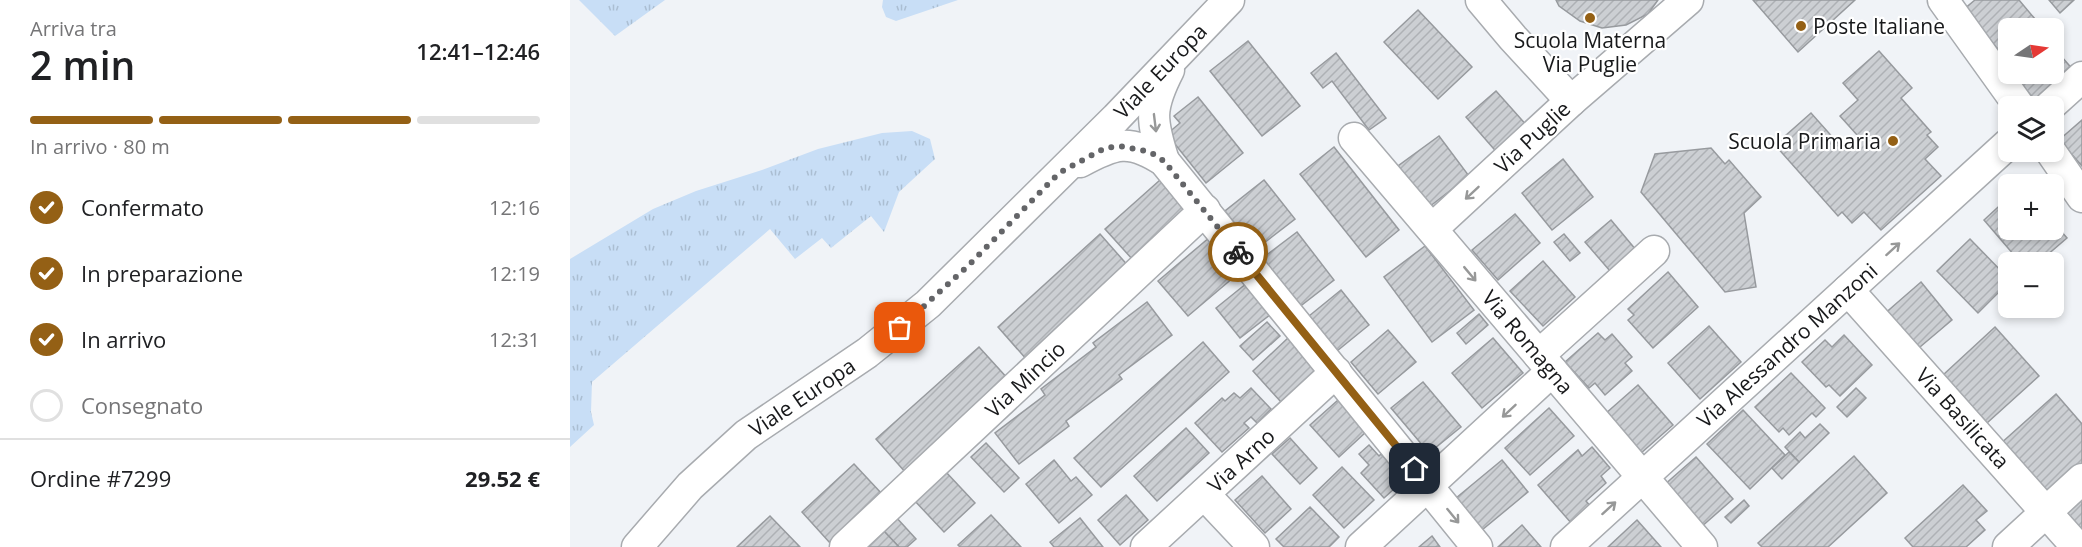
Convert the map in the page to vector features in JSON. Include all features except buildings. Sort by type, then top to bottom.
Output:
[{"type":"street","name":"Viale Europa","points":[[637,547],[690,486],[717,460],[760,425],[846,369],[900,328],[969,265],[1116,118],[1228,0]]},
{"type":"street","points":[[1481,0],[1512,38],[1572,100]]},
{"type":"street","name":"Via Puglie","points":[[1432,229],[1572,100],[1688,0]]},
{"type":"street","points":[[1943,0],[2012,96]]},
{"type":"street","points":[[1164,161],[1154,123],[1153,109],[1158,92],[1180,50]]},
{"type":"street","points":[[2061,96],[2082,77]]},
{"type":"street","name":"Via Romagna","points":[[1354,138],[1702,547]]},
{"type":"street","points":[[1059,173],[1105,148],[1120,146],[1150,152],[1164,161],[1477,547]]},
{"type":"street","name":"Via Alessandro Manzoni","points":[[1566,547],[1998,153]]},
{"type":"street","points":[[2057,162],[2082,197]]},
{"type":"street","name":"Via Mincio","points":[[845,547],[1204,210]]},
{"type":"street","points":[[1361,547],[1428,485],[1654,251]]},
{"type":"street","name":"Via Basilicata","points":[[1848,290],[2077,547]]},
{"type":"street","name":"Via Arno","points":[[1146,547],[1336,372]]},
{"type":"street","points":[[2008,547],[2082,479]]},
{"type":"street","points":[[1204,494],[1254,547]]},
{"type":"green space","points":[[579,0],[665,0],[615,36]]},
{"type":"green space","points":[[883,0],[958,0],[896,21],[886,17],[882,7]]},
{"type":"green space","points":[[912,131],[930,139],[935,159],[899,192],[884,232],[871,216],[831,248],[822,238],[795,259],[770,229],[592,382],[591,412],[594,425],[570,447],[570,259],[653,209],[696,191],[818,149],[882,133]]},
{"type":"way so far","points":[[900,328],[969,265],[1059,173],[1105,148],[1134,147],[1150,152],[1164,161],[1238,252]]},
{"type":"place","name":"Scuola Materna Via Puglie","points":[[1590,18]]},
{"type":"place","name":"Poste Italiane","points":[[1801,26]]},
{"type":"place","name":"Scuola Primaria","points":[[1893,141]]},
{"type":"route","points":[[1238,252],[1415,469]]}]
